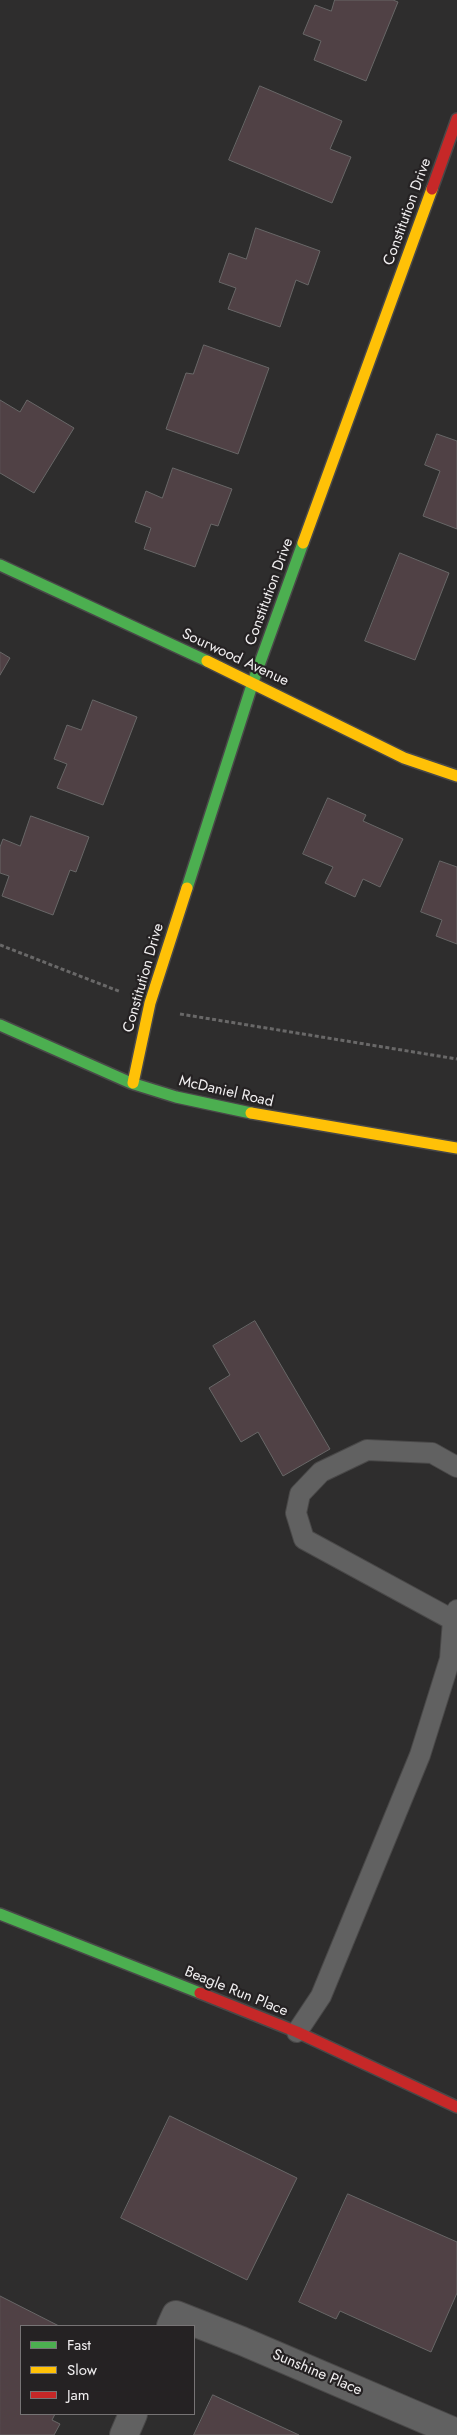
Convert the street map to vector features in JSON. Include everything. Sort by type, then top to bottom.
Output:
[{"type":"street","name":"Constitution Drive","points":[[133,1083],[150,1003],[253,682],[457,119]]},
{"type":"street","name":"Sourwood Avenue","points":[[0,565],[253,682],[404,758],[457,776]]},
{"type":"street","name":"McDaniel Road","points":[[0,1025],[133,1083],[176,1096],[269,1118],[422,1140],[457,1148]]},
{"type":"street","name":"Beagle Run Place","points":[[0,1914],[297,2032],[457,2107]]},
{"type":"street","name":"Sunshine Place","points":[[173,2321],[187,2325]]},
{"type":"street","name":"Sunshine Place","points":[[195,2327],[242,2341],[457,2433]]},
{"type":"street","points":[[124,2435],[133,2415]]},
{"type":"lane","points":[[297,2032],[321,1996],[420,1755],[450,1659],[455,1615],[304,1539],[296,1513],[300,1494],[321,1472],[367,1450],[432,1452],[457,1467]]},
{"type":"path","points":[[0,945],[183,1015],[457,1059]]},
{"type":"building","points":[[335,0],[393,0],[398,2],[366,81],[314,60],[321,41],[303,34],[315,5],[331,11]]},
{"type":"building","points":[[260,86],[342,121],[330,149],[351,157],[332,203],[229,160]]},
{"type":"building","points":[[256,228],[320,251],[308,285],[296,280],[280,327],[228,309],[236,288],[219,282],[229,253],[246,259]]},
{"type":"building","points":[[204,345],[269,368],[238,454],[166,429],[186,373],[193,374]]},
{"type":"building","points":[[0,400],[20,412],[27,400],[74,428],[34,493],[0,473]]},
{"type":"building","points":[[437,434],[457,441],[457,529],[423,516],[440,471],[425,465]]},
{"type":"building","points":[[173,468],[232,489],[218,526],[211,524],[195,567],[144,549],[151,528],[135,522],[146,491],[162,498]]},
{"type":"building","points":[[400,553],[449,573],[415,660],[365,641]]},
{"type":"building","points":[[0,652],[10,658],[0,675]]},
{"type":"building","points":[[93,700],[137,717],[103,805],[57,788],[67,764],[54,759],[67,725],[81,730]]},
{"type":"building","points":[[328,798],[366,815],[363,821],[403,839],[380,887],[363,879],[355,897],[325,883],[333,867],[303,854]]},
{"type":"building","points":[[31,816],[89,837],[76,872],[70,870],[53,915],[2,896],[9,876],[0,873],[0,847],[3,839],[20,846]]},
{"type":"building","points":[[440,861],[457,867],[457,944],[436,936],[442,920],[421,912]]},
{"type":"building","points":[[255,1321],[330,1449],[283,1476],[258,1432],[241,1442],[209,1388],[230,1375],[213,1346]]},
{"type":"building","points":[[170,2116],[297,2178],[247,2280],[121,2218]]},
{"type":"building","points":[[348,2194],[457,2242],[457,2293],[431,2352],[340,2311],[336,2319],[299,2302]]},
{"type":"building","points":[[0,2296],[57,2325],[20,2325],[20,2415],[54,2415],[52,2420],[60,2424],[54,2435],[0,2435]]},
{"type":"building","points":[[213,2395],[299,2435],[194,2435]]},
{"type":"traffic: fast","points":[[187,888],[253,682],[303,543]]},
{"type":"traffic: fast","points":[[0,565],[207,661]]},
{"type":"traffic: fast","points":[[0,1025],[131,1083],[176,1097],[251,1113]]},
{"type":"traffic: fast","points":[[0,1914],[200,1993]]},
{"type":"traffic: slow","points":[[303,543],[432,189]]},
{"type":"traffic: slow","points":[[207,661],[404,758],[457,776]]},
{"type":"traffic: slow","points":[[133,1083],[150,1003],[187,888]]},
{"type":"traffic: slow","points":[[251,1113],[457,1148]]},
{"type":"traffic: jam","points":[[432,189],[457,119]]},
{"type":"traffic: jam","points":[[200,1993],[297,2032],[457,2107]]}]
